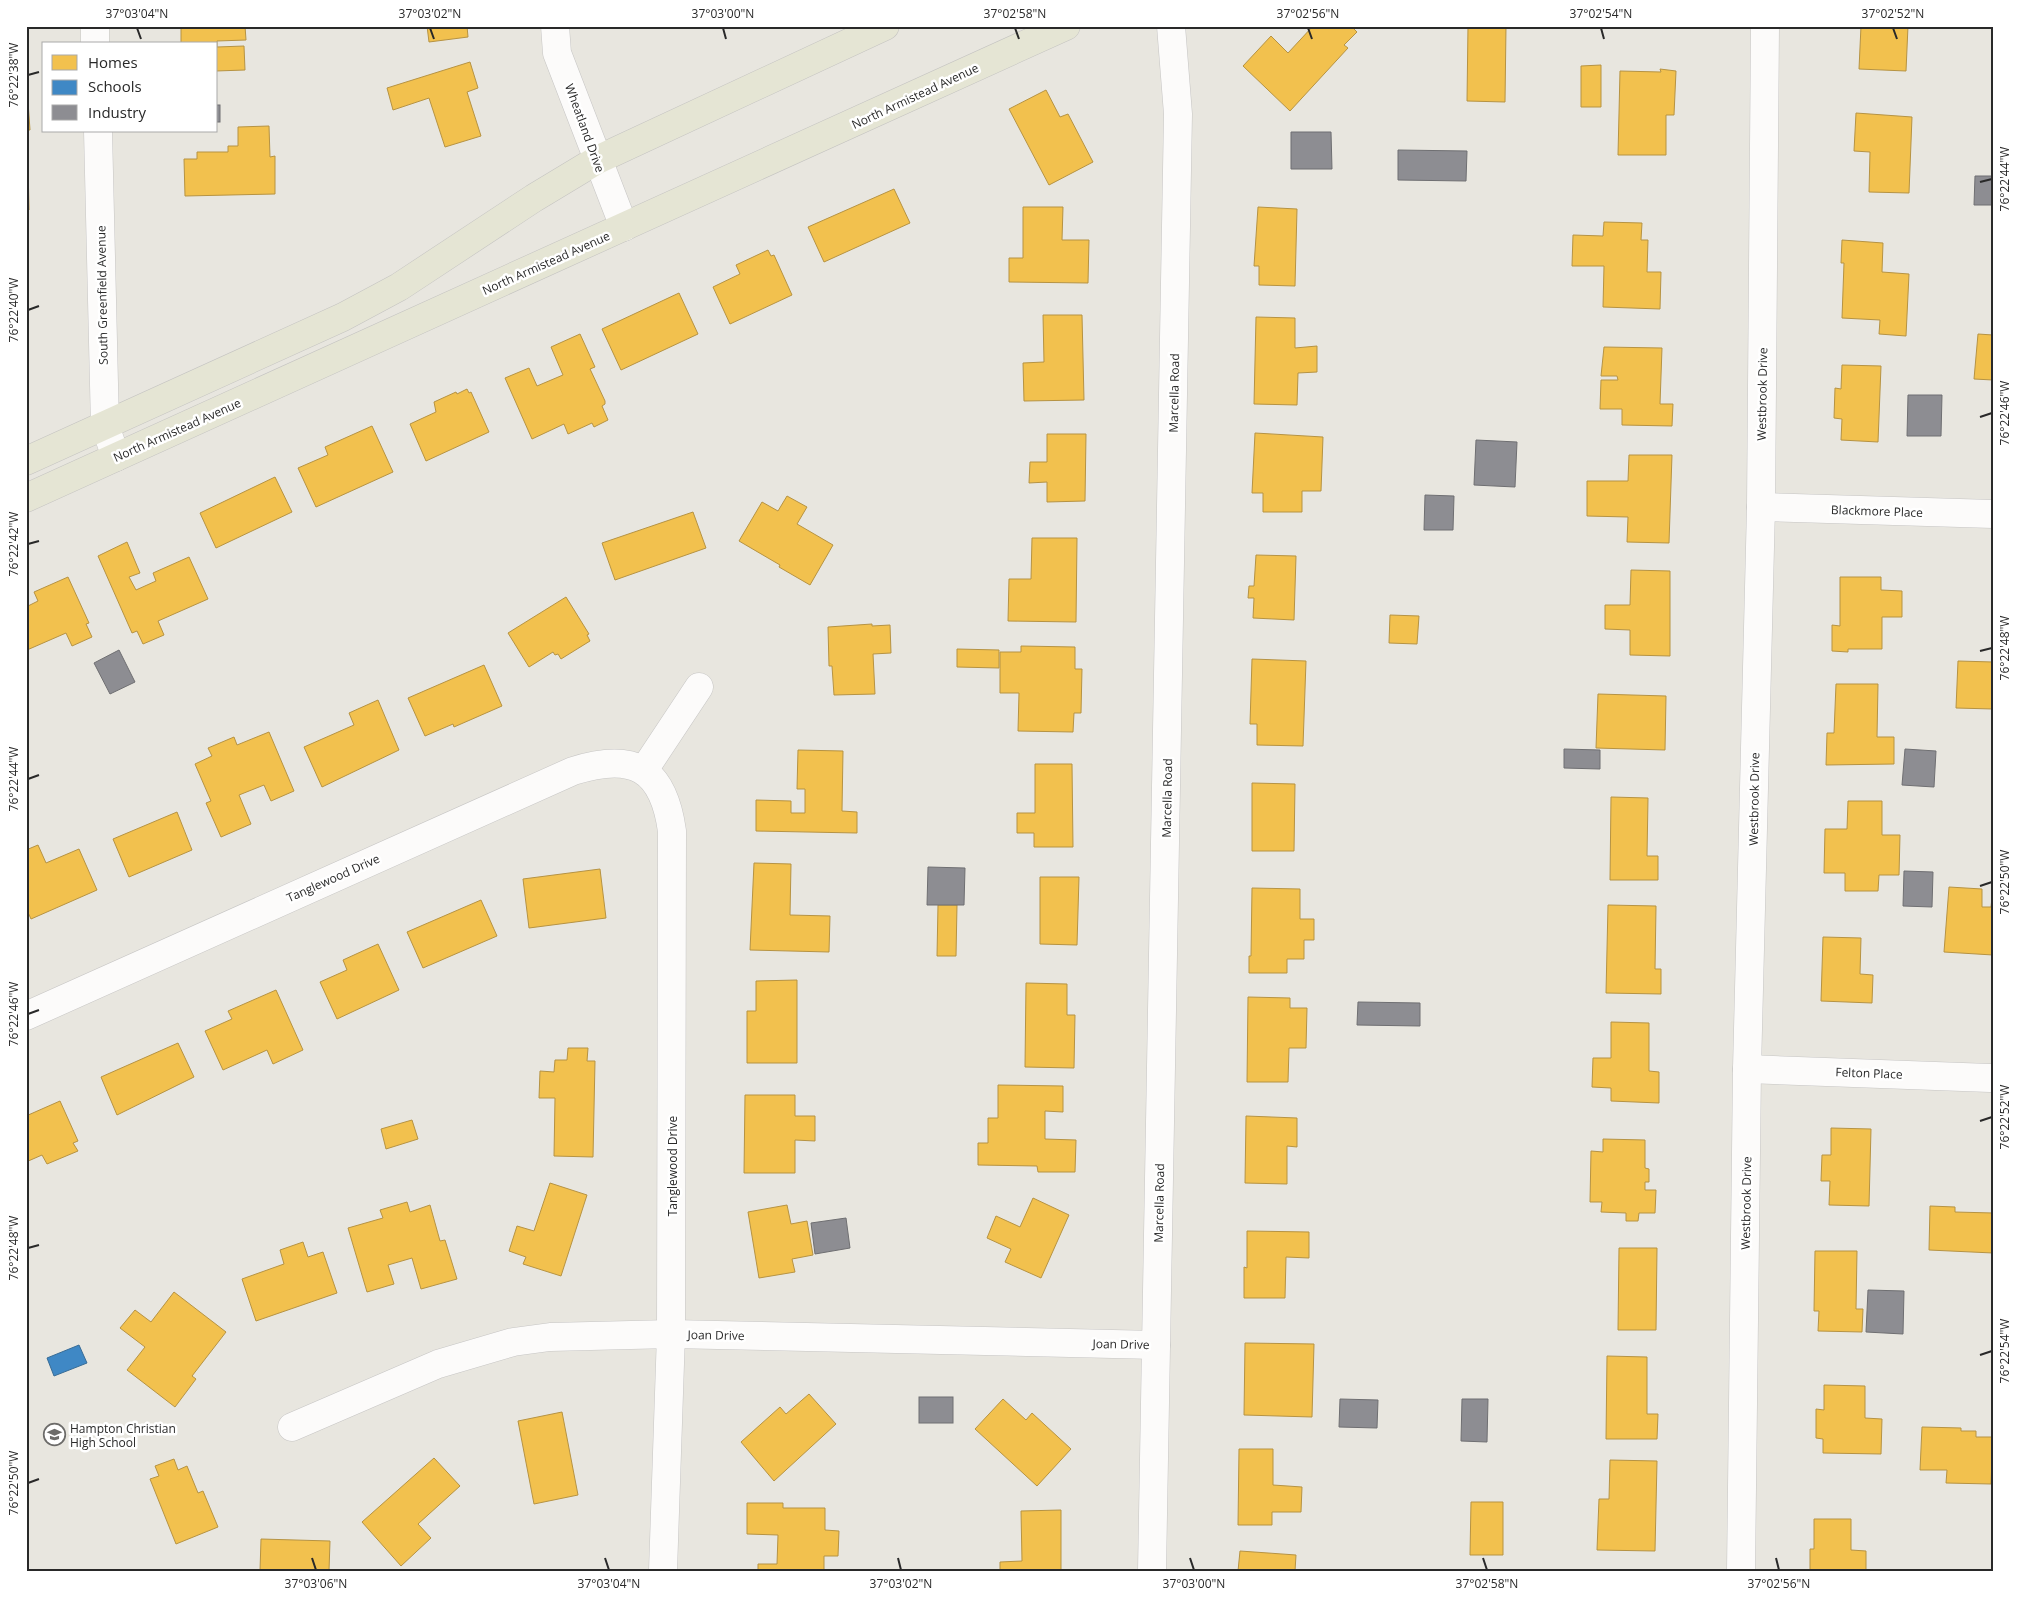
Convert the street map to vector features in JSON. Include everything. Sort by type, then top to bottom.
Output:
[{"type":"main road","points":[[26,461],[343,317],[399,287],[534,198],[597,160],[885,26]]},
{"type":"main road","name":"North Armistead Avenue","points":[[26,498],[1066,26]]},
{"type":"street","points":[[95,26],[96,42]]},
{"type":"street","name":"Wheatland Drive","points":[[555,26],[558,53],[624,227]]},
{"type":"street","name":"Marcella Road","points":[[1152,1571],[1178,114],[1171,26]]},
{"type":"street","name":"Westbrook Drive","points":[[1741,1571],[1747,1069],[1761,507],[1766,26]]},
{"type":"street","name":"South Greenfield Avenue","points":[[98,132],[105,426],[116,457]]},
{"type":"street","name":"Blackmore Place","points":[[1761,507],[1993,514]]},
{"type":"street","points":[[644,770],[699,687]]},
{"type":"street","name":"Tanglewood Drive","points":[[26,1016],[573,771],[597,763],[623,763],[644,770],[660,787],[669,809],[672,831],[671,1334],[663,1571]]},
{"type":"street","name":"Felton Place","points":[[1747,1069],[1990,1078]]},
{"type":"street","name":"Joan Drive","points":[[292,1427],[438,1364],[513,1342],[550,1337],[671,1334],[1156,1345]]},
{"type":"building: Homes","points":[[181,26],[245,26],[246,40],[181,42]]},
{"type":"building: Homes","points":[[427,26],[467,26],[468,37],[429,42]]},
{"type":"building: Homes","points":[[1313,26],[1351,26],[1357,32],[1344,45],[1348,48],[1290,111],[1243,66],[1271,36],[1288,53]]},
{"type":"building: Homes","points":[[1468,26],[1506,26],[1505,102],[1467,101]]},
{"type":"building: Homes","points":[[1861,26],[1908,26],[1906,71],[1859,69]]},
{"type":"building: Homes","points":[[244,46],[245,70],[218,71],[218,47]]},
{"type":"building: Homes","points":[[470,62],[478,88],[467,92],[481,136],[445,147],[429,98],[393,110],[387,88]]},
{"type":"building: Homes","points":[[1601,65],[1601,107],[1581,107],[1581,66]]},
{"type":"building: Homes","points":[[1660,69],[1676,71],[1674,115],[1666,115],[1666,155],[1618,155],[1620,71],[1661,72]]},
{"type":"building: Homes","points":[[26,74],[30,130],[26,130]]},
{"type":"building: Homes","points":[[1046,90],[1060,117],[1068,114],[1093,162],[1049,185],[1009,109]]},
{"type":"building: Homes","points":[[1856,113],[1912,117],[1909,193],[1869,192],[1870,152],[1854,151]]},
{"type":"building: Homes","points":[[269,126],[270,157],[275,156],[275,194],[185,196],[184,159],[197,159],[197,152],[228,152],[228,146],[238,146],[238,127]]},
{"type":"building: Homes","points":[[26,165],[28,165],[29,210],[26,210]]},
{"type":"building: Homes","points":[[894,189],[910,223],[824,262],[808,227]]},
{"type":"building: Homes","points":[[1023,207],[1063,207],[1062,240],[1089,240],[1088,283],[1009,282],[1009,258],[1023,258]]},
{"type":"building: Homes","points":[[1258,207],[1297,209],[1295,286],[1259,285],[1259,266],[1254,266]]},
{"type":"building: Homes","points":[[1604,222],[1642,223],[1641,240],[1648,240],[1647,272],[1661,272],[1660,309],[1603,307],[1604,266],[1572,266],[1573,235],[1603,236]]},
{"type":"building: Homes","points":[[1842,240],[1883,243],[1882,272],[1909,274],[1906,336],[1879,334],[1880,320],[1842,318],[1844,263],[1841,263]]},
{"type":"building: Homes","points":[[768,250],[771,256],[774,255],[792,295],[730,324],[713,287],[740,274],[736,265]]},
{"type":"building: Homes","points":[[26,273],[28,314],[26,315]]},
{"type":"building: Homes","points":[[679,293],[698,334],[621,370],[602,329]]},
{"type":"building: Homes","points":[[1043,315],[1082,315],[1084,400],[1024,401],[1023,363],[1044,362]]},
{"type":"building: Homes","points":[[1256,317],[1295,318],[1295,348],[1317,346],[1317,372],[1298,373],[1297,405],[1254,404]]},
{"type":"building: Homes","points":[[580,334],[595,367],[590,369],[605,401],[605,404],[602,406],[608,420],[594,427],[592,423],[568,434],[564,424],[532,439],[505,378],[529,368],[537,386],[563,375],[551,347]]},
{"type":"building: Homes","points":[[1978,334],[1993,335],[1993,380],[1974,379]]},
{"type":"building: Homes","points":[[1604,347],[1662,348],[1660,404],[1673,404],[1672,426],[1622,425],[1622,409],[1600,409],[1601,380],[1618,380],[1617,376],[1601,376]]},
{"type":"building: Homes","points":[[1842,365],[1881,366],[1878,442],[1841,440],[1842,419],[1834,418],[1835,388],[1841,389]]},
{"type":"building: Homes","points":[[467,389],[469,393],[471,392],[489,432],[426,461],[410,424],[436,412],[434,402]]},
{"type":"building: Homes","points":[[372,426],[393,472],[316,507],[298,468],[328,455],[325,447]]},
{"type":"building: Homes","points":[[1255,433],[1323,437],[1321,491],[1302,491],[1302,512],[1263,512],[1263,493],[1252,493]]},
{"type":"building: Homes","points":[[1047,434],[1086,434],[1085,501],[1047,502],[1047,482],[1029,483],[1030,462],[1047,462]]},
{"type":"building: Homes","points":[[1629,455],[1672,455],[1669,543],[1627,542],[1628,517],[1587,516],[1587,481],[1628,481]]},
{"type":"building: Homes","points":[[275,477],[292,512],[216,548],[200,513]]},
{"type":"building: Homes","points":[[787,496],[807,507],[797,524],[833,545],[810,585],[739,541],[762,502],[778,511]]},
{"type":"building: Homes","points":[[693,512],[706,548],[615,580],[602,543]]},
{"type":"building: Homes","points":[[1032,538],[1077,538],[1076,622],[1008,621],[1009,579],[1031,579]]},
{"type":"building: Homes","points":[[127,542],[140,573],[129,577],[136,590],[156,581],[153,573],[189,557],[208,599],[158,621],[164,635],[143,644],[137,631],[132,633],[98,556]]},
{"type":"building: Homes","points":[[1256,555],[1296,556],[1294,620],[1253,618],[1254,598],[1248,598],[1249,586],[1254,586]]},
{"type":"building: Homes","points":[[1631,570],[1670,571],[1670,656],[1630,655],[1630,630],[1605,629],[1605,605],[1630,605]]},
{"type":"building: Homes","points":[[68,577],[89,623],[86,624],[92,637],[72,646],[66,633],[27,650],[26,607],[38,601],[34,592]]},
{"type":"building: Homes","points":[[1840,577],[1881,577],[1881,590],[1902,591],[1902,617],[1882,617],[1882,649],[1848,649],[1848,652],[1832,651],[1832,625],[1840,626]]},
{"type":"building: Homes","points":[[566,597],[589,634],[587,635],[590,641],[561,659],[558,654],[555,655],[553,652],[529,667],[508,633]]},
{"type":"building: Homes","points":[[1390,615],[1419,616],[1417,644],[1389,643]]},
{"type":"building: Homes","points":[[872,624],[872,626],[890,625],[891,653],[873,654],[875,694],[834,695],[832,666],[829,666],[828,627]]},
{"type":"building: Homes","points":[[1021,646],[1075,647],[1075,669],[1082,669],[1081,713],[1074,713],[1073,732],[1018,731],[1019,693],[1000,693],[1000,652],[1021,652]]},
{"type":"building: Homes","points":[[957,649],[999,650],[999,668],[957,667]]},
{"type":"building: Homes","points":[[1252,659],[1306,661],[1303,746],[1257,745],[1257,724],[1250,724]]},
{"type":"building: Homes","points":[[1958,661],[1993,662],[1993,709],[1956,708]]},
{"type":"building: Homes","points":[[484,665],[502,706],[454,727],[453,724],[425,736],[408,698]]},
{"type":"building: Homes","points":[[1836,684],[1878,684],[1877,737],[1894,737],[1894,764],[1826,765],[1827,733],[1834,733]]},
{"type":"building: Homes","points":[[1598,694],[1666,696],[1665,750],[1596,748]]},
{"type":"building: Homes","points":[[378,700],[399,750],[322,787],[304,747],[354,725],[349,713]]},
{"type":"building: Homes","points":[[269,732],[294,791],[271,801],[264,785],[239,795],[251,824],[221,837],[206,803],[211,801],[195,764],[212,756],[208,748],[234,737],[237,745]]},
{"type":"building: Homes","points":[[798,750],[843,751],[842,811],[857,812],[857,833],[756,831],[756,800],[791,801],[791,813],[805,813],[805,789],[797,789]]},
{"type":"building: Homes","points":[[1035,764],[1072,764],[1073,847],[1034,847],[1034,833],[1017,833],[1017,813],[1035,813]]},
{"type":"building: Homes","points":[[1252,783],[1295,784],[1294,851],[1252,851]]},
{"type":"building: Homes","points":[[1611,797],[1648,798],[1647,856],[1658,856],[1658,880],[1610,880]]},
{"type":"building: Homes","points":[[1848,801],[1882,801],[1882,835],[1900,835],[1899,875],[1879,875],[1878,891],[1845,891],[1845,873],[1824,873],[1825,829],[1847,829]]},
{"type":"building: Homes","points":[[177,812],[192,850],[129,877],[113,839]]},
{"type":"building: Homes","points":[[38,845],[46,863],[79,849],[97,890],[31,919],[26,908],[26,850]]},
{"type":"building: Homes","points":[[754,863],[791,864],[790,915],[830,916],[829,952],[750,950]]},
{"type":"building: Homes","points":[[600,869],[606,918],[529,928],[523,879]]},
{"type":"building: Homes","points":[[1040,877],[1079,877],[1077,945],[1040,944]]},
{"type":"building: Homes","points":[[1949,887],[1982,889],[1982,907],[1991,907],[1993,888],[1993,955],[1944,952]]},
{"type":"building: Homes","points":[[1252,888],[1300,889],[1300,919],[1314,919],[1314,940],[1304,940],[1304,959],[1287,959],[1287,973],[1249,973]]},
{"type":"building: Homes","points":[[481,900],[497,936],[423,968],[407,932]]},
{"type":"building: Homes","points":[[938,905],[957,905],[956,956],[937,956]]},
{"type":"building: Homes","points":[[1608,905],[1656,906],[1655,969],[1661,969],[1661,994],[1606,993]]},
{"type":"building: Homes","points":[[1823,937],[1861,938],[1860,974],[1873,975],[1872,1003],[1821,1001]]},
{"type":"building: Homes","points":[[378,944],[399,990],[337,1019],[320,982],[347,970],[343,960]]},
{"type":"building: Homes","points":[[797,980],[797,1063],[747,1063],[747,1011],[756,1011],[756,981]]},
{"type":"building: Homes","points":[[1026,983],[1067,984],[1067,1015],[1075,1015],[1074,1068],[1025,1067]]},
{"type":"building: Homes","points":[[276,990],[303,1050],[273,1064],[267,1050],[223,1070],[205,1031],[232,1019],[228,1011]]},
{"type":"building: Homes","points":[[1248,997],[1290,998],[1290,1008],[1307,1008],[1306,1048],[1289,1048],[1288,1082],[1247,1082]]},
{"type":"building: Homes","points":[[1611,1022],[1649,1023],[1649,1071],[1659,1072],[1659,1103],[1611,1101],[1611,1088],[1592,1087],[1593,1058],[1611,1058]]},
{"type":"building: Homes","points":[[178,1043],[194,1077],[117,1115],[101,1077]]},
{"type":"building: Homes","points":[[568,1048],[588,1048],[587,1061],[595,1061],[593,1157],[554,1156],[555,1098],[539,1098],[540,1071],[554,1072],[555,1060],[567,1060]]},
{"type":"building: Homes","points":[[998,1085],[1063,1086],[1063,1112],[1045,1111],[1045,1139],[1076,1140],[1075,1172],[1038,1172],[1037,1166],[978,1165],[978,1143],[988,1143],[988,1118],[998,1118]]},
{"type":"building: Homes","points":[[745,1095],[795,1095],[795,1116],[815,1116],[815,1141],[795,1140],[795,1173],[744,1173]]},
{"type":"building: Homes","points":[[60,1101],[78,1141],[73,1143],[78,1151],[47,1164],[42,1155],[26,1162],[26,1116]]},
{"type":"building: Homes","points":[[1246,1116],[1297,1118],[1297,1147],[1287,1146],[1287,1184],[1245,1183]]},
{"type":"building: Homes","points":[[412,1120],[418,1139],[386,1149],[381,1129]]},
{"type":"building: Homes","points":[[1831,1128],[1871,1129],[1869,1206],[1829,1205],[1830,1181],[1821,1181],[1822,1155],[1831,1155]]},
{"type":"building: Homes","points":[[1603,1139],[1645,1140],[1645,1168],[1649,1169],[1649,1182],[1645,1182],[1645,1190],[1656,1190],[1655,1213],[1639,1213],[1638,1221],[1626,1221],[1626,1213],[1601,1212],[1602,1202],[1590,1202],[1591,1151],[1603,1152]]},
{"type":"building: Homes","points":[[550,1183],[587,1195],[561,1276],[523,1264],[526,1257],[509,1251],[517,1226],[534,1231]]},
{"type":"building: Homes","points":[[1033,1198],[1069,1215],[1041,1278],[1005,1262],[1011,1249],[987,1238],[996,1216],[1020,1227]]},
{"type":"building: Homes","points":[[407,1202],[410,1212],[430,1205],[440,1241],[445,1240],[457,1279],[421,1289],[412,1258],[388,1265],[394,1284],[367,1292],[348,1228],[383,1218],[380,1210]]},
{"type":"building: Homes","points":[[787,1205],[791,1224],[807,1221],[813,1255],[792,1259],[795,1272],[759,1278],[748,1212]]},
{"type":"building: Homes","points":[[1930,1206],[1955,1207],[1955,1212],[1993,1213],[1993,1253],[1929,1250]]},
{"type":"building: Homes","points":[[1247,1231],[1309,1232],[1309,1258],[1286,1257],[1285,1298],[1244,1298],[1244,1267],[1247,1268]]},
{"type":"building: Homes","points":[[303,1242],[308,1257],[323,1252],[337,1293],[256,1321],[242,1279],[284,1264],[280,1250]]},
{"type":"building: Homes","points":[[1619,1248],[1657,1248],[1656,1330],[1618,1330]]},
{"type":"building: Homes","points":[[1815,1251],[1857,1251],[1856,1309],[1863,1309],[1862,1332],[1818,1331],[1819,1311],[1814,1311]]},
{"type":"building: Homes","points":[[174,1292],[226,1332],[192,1376],[196,1379],[175,1407],[127,1370],[145,1347],[120,1328],[135,1310],[151,1322]]},
{"type":"building: Homes","points":[[1245,1343],[1314,1344],[1312,1417],[1244,1415]]},
{"type":"building: Homes","points":[[1607,1356],[1647,1357],[1647,1414],[1658,1414],[1657,1439],[1606,1439]]},
{"type":"building: Homes","points":[[1824,1385],[1865,1386],[1865,1418],[1882,1419],[1881,1454],[1823,1453],[1823,1439],[1816,1438],[1816,1409],[1824,1410]]},
{"type":"building: Homes","points":[[809,1394],[836,1424],[774,1481],[741,1442],[780,1407],[786,1414]]},
{"type":"building: Homes","points":[[1003,1399],[1026,1420],[1032,1413],[1071,1449],[1037,1486],[975,1429]]},
{"type":"building: Homes","points":[[562,1412],[578,1495],[534,1504],[518,1421]]},
{"type":"building: Homes","points":[[1922,1427],[1961,1428],[1961,1431],[1976,1431],[1976,1437],[1993,1437],[1991,1484],[1946,1483],[1947,1470],[1920,1470]]},
{"type":"building: Homes","points":[[1239,1449],[1273,1449],[1273,1485],[1302,1487],[1301,1512],[1272,1512],[1272,1525],[1238,1525]]},
{"type":"building: Homes","points":[[434,1458],[460,1486],[418,1524],[431,1538],[401,1566],[362,1522]]},
{"type":"building: Homes","points":[[174,1459],[178,1470],[187,1466],[198,1493],[203,1491],[218,1527],[176,1544],[150,1479],[159,1476],[155,1466]]},
{"type":"building: Homes","points":[[1610,1460],[1657,1461],[1655,1551],[1597,1550],[1599,1499],[1609,1499]]},
{"type":"building: Homes","points":[[1471,1502],[1503,1502],[1503,1555],[1470,1555]]},
{"type":"building: Homes","points":[[747,1503],[783,1503],[783,1508],[825,1508],[825,1530],[839,1531],[838,1556],[824,1556],[824,1571],[758,1571],[758,1564],[777,1564],[778,1535],[747,1534]]},
{"type":"building: Homes","points":[[1061,1510],[1061,1571],[1000,1571],[1000,1562],[1022,1561],[1021,1511]]},
{"type":"building: Homes","points":[[1814,1519],[1851,1519],[1851,1550],[1866,1551],[1866,1571],[1810,1571],[1810,1549],[1814,1549]]},
{"type":"building: Homes","points":[[261,1539],[330,1541],[329,1571],[260,1571]]},
{"type":"building: Homes","points":[[1240,1551],[1296,1555],[1295,1571],[1238,1571]]},
{"type":"building: Schools","points":[[79,1345],[87,1363],[54,1376],[47,1358]]},
{"type":"building: Industry","points":[[218,105],[220,105],[220,122],[218,122]]},
{"type":"building: Industry","points":[[1291,132],[1331,132],[1332,169],[1291,169]]},
{"type":"building: Industry","points":[[1398,150],[1467,151],[1466,181],[1398,180]]},
{"type":"building: Industry","points":[[1975,176],[1993,176],[1993,205],[1974,205]]},
{"type":"building: Industry","points":[[1908,395],[1942,395],[1941,436],[1907,436]]},
{"type":"building: Industry","points":[[1476,440],[1517,442],[1515,487],[1474,485]]},
{"type":"building: Industry","points":[[1425,495],[1454,496],[1453,530],[1424,530]]},
{"type":"building: Industry","points":[[119,650],[135,682],[110,694],[94,663]]},
{"type":"building: Industry","points":[[1564,749],[1600,750],[1600,769],[1564,768]]},
{"type":"building: Industry","points":[[1905,749],[1936,751],[1934,787],[1902,785]]},
{"type":"building: Industry","points":[[928,867],[965,868],[964,905],[927,905]]},
{"type":"building: Industry","points":[[1904,871],[1933,872],[1932,907],[1903,906]]},
{"type":"building: Industry","points":[[1358,1002],[1420,1003],[1420,1026],[1357,1025]]},
{"type":"building: Industry","points":[[846,1218],[850,1248],[815,1254],[811,1223]]},
{"type":"building: Industry","points":[[1868,1290],[1904,1291],[1903,1334],[1866,1332]]},
{"type":"building: Industry","points":[[919,1397],[953,1397],[953,1423],[919,1423]]},
{"type":"building: Industry","points":[[1340,1399],[1378,1400],[1377,1428],[1339,1427]]},
{"type":"building: Industry","points":[[1462,1399],[1488,1399],[1487,1442],[1461,1441]]},
{"type":"place","name":"Hampton Christian High School","points":[[54,1435]]}]
